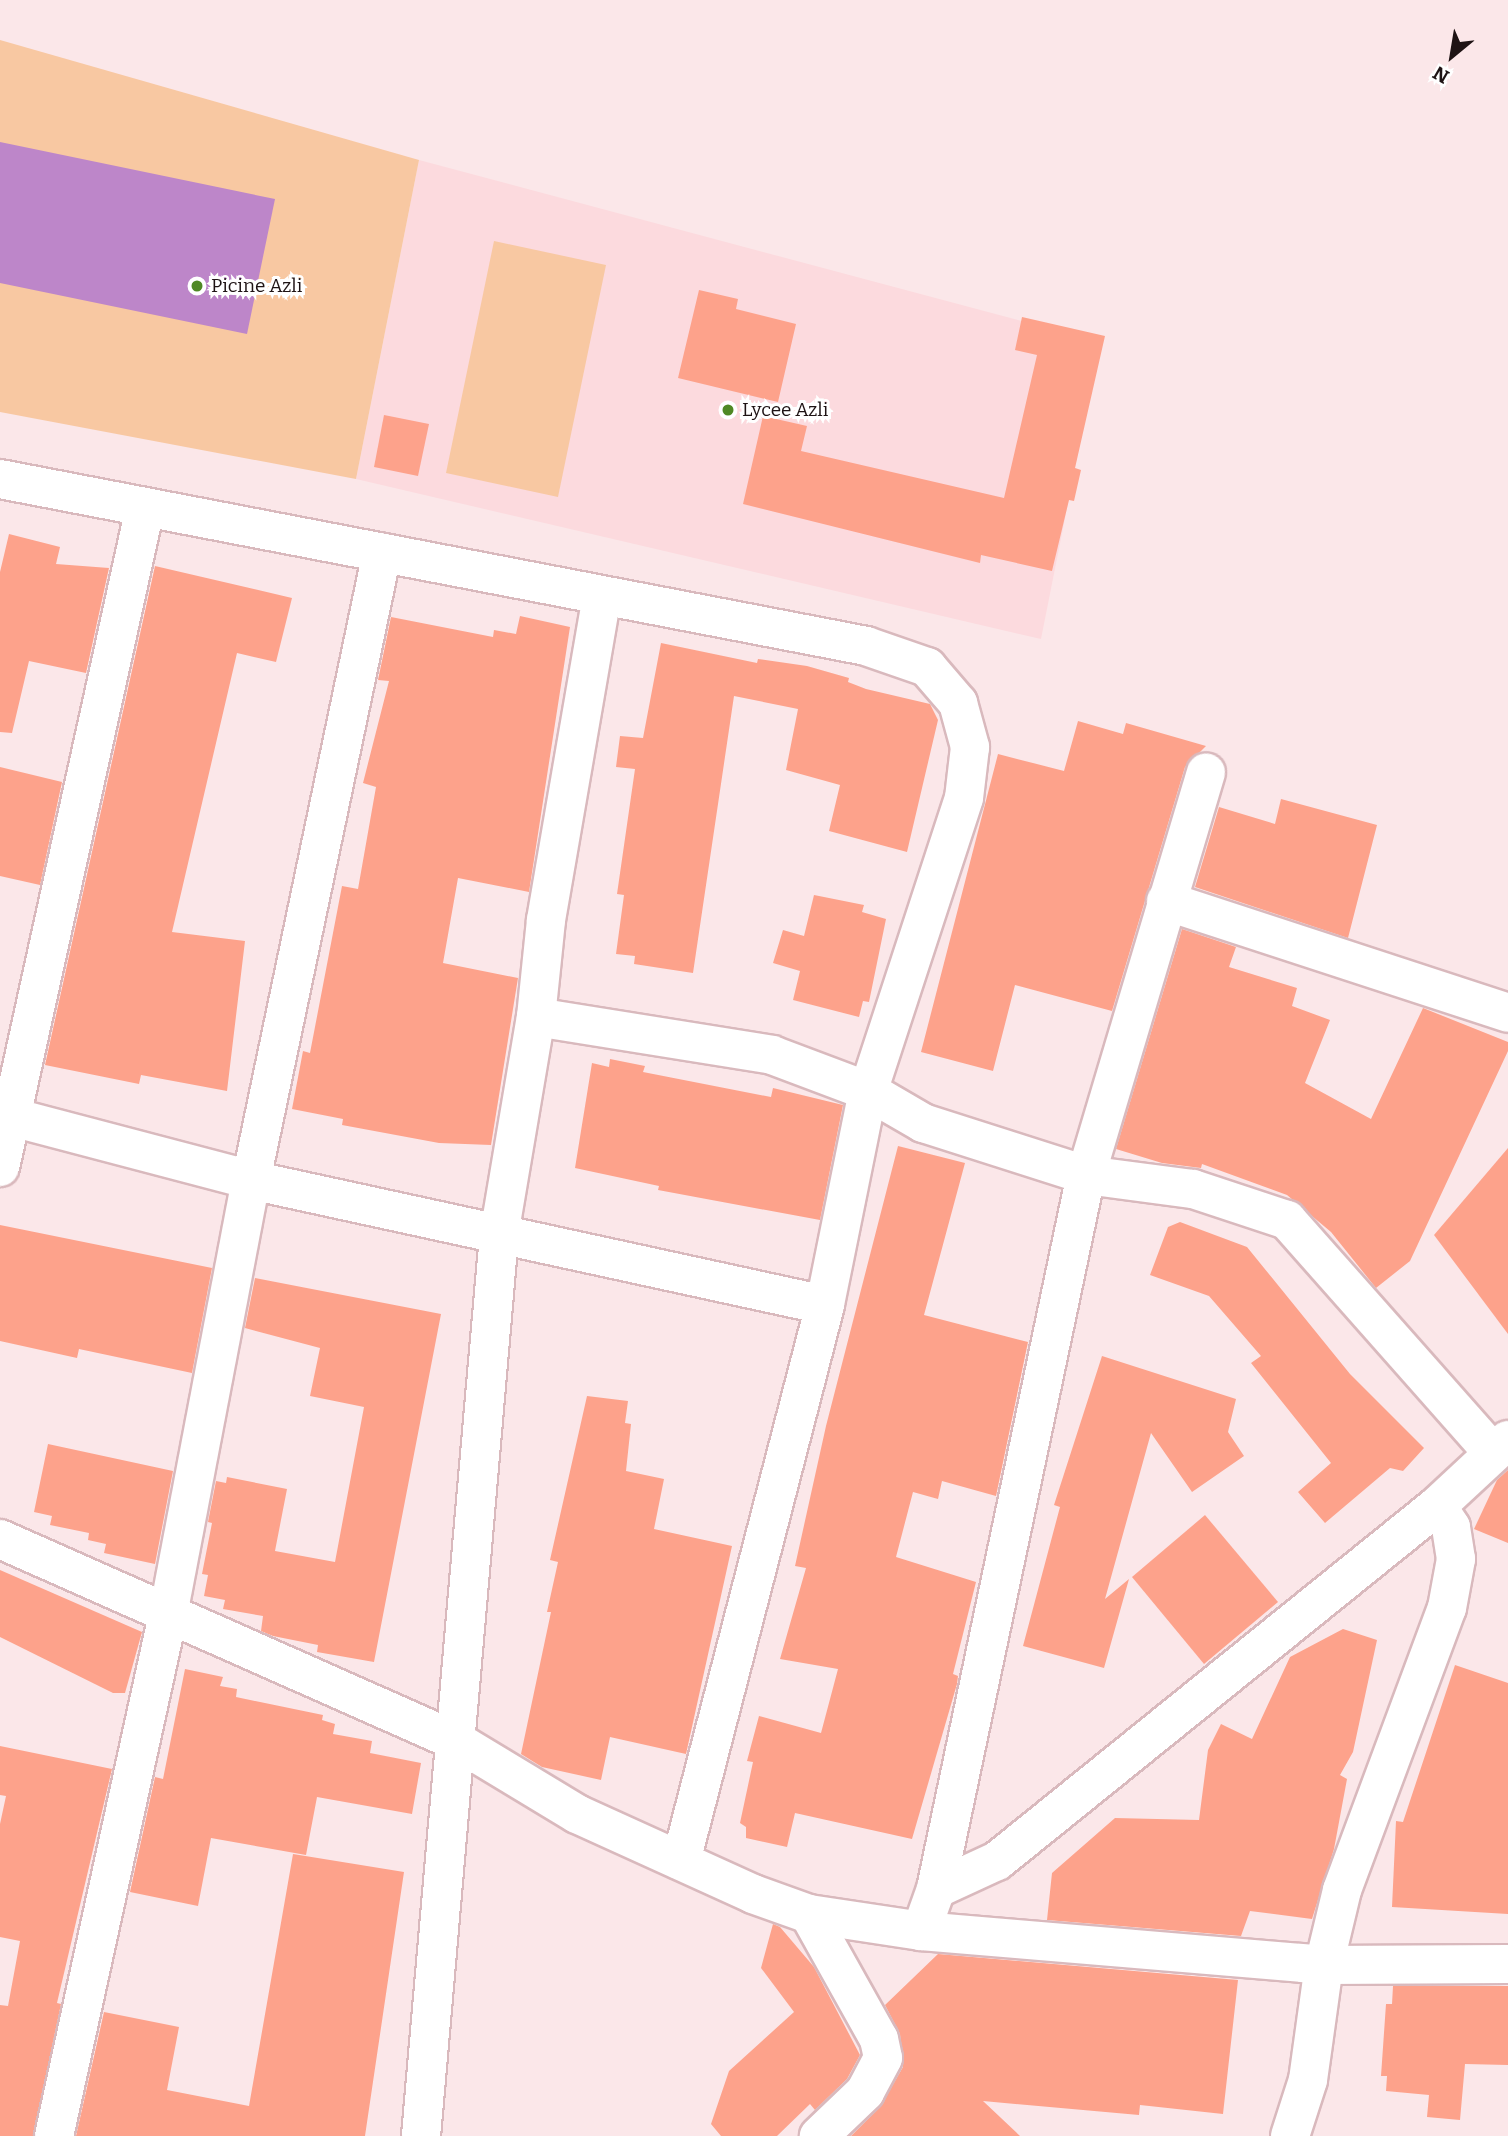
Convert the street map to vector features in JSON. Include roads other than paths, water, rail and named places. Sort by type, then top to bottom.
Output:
[{"type":"street","points":[[0,479],[866,646],[927,667],[958,703],[970,747],[964,798],[868,1091],[825,1305],[681,1861]]},
{"type":"street","points":[[0,1167],[5,1115],[145,508]]},
{"type":"street","points":[[54,2136],[168,1615],[251,1180],[382,554]]},
{"type":"street","points":[[421,2136],[458,1742],[499,1235],[536,1017],[546,920],[602,596]]},
{"type":"street","points":[[921,1931],[936,1889],[1086,1175],[1206,772]]},
{"type":"street","points":[[1166,901],[1508,1013]]},
{"type":"street","points":[[536,1017],[772,1055],[868,1091],[923,1123],[1086,1175],[1193,1189],[1287,1220],[1501,1447],[1437,1506],[997,1861],[936,1889]]},
{"type":"street","points":[[5,1115],[251,1180],[825,1305]]},
{"type":"street","points":[[1290,2136],[1308,2080],[1324,1965],[1366,1819],[1447,1608],[1456,1559],[1451,1527],[1437,1506]]},
{"type":"street","points":[[0,1539],[458,1742],[577,1814],[809,1914],[921,1931],[1324,1965],[1508,1964]]},
{"type":"street","points":[[809,1914],[879,2039],[883,2058],[865,2092],[819,2136]]},
{"type":"place","name":"Picine Azli","points":[[197,286]]},
{"type":"place","name":"Lycee Azli","points":[[728,410]]}]
